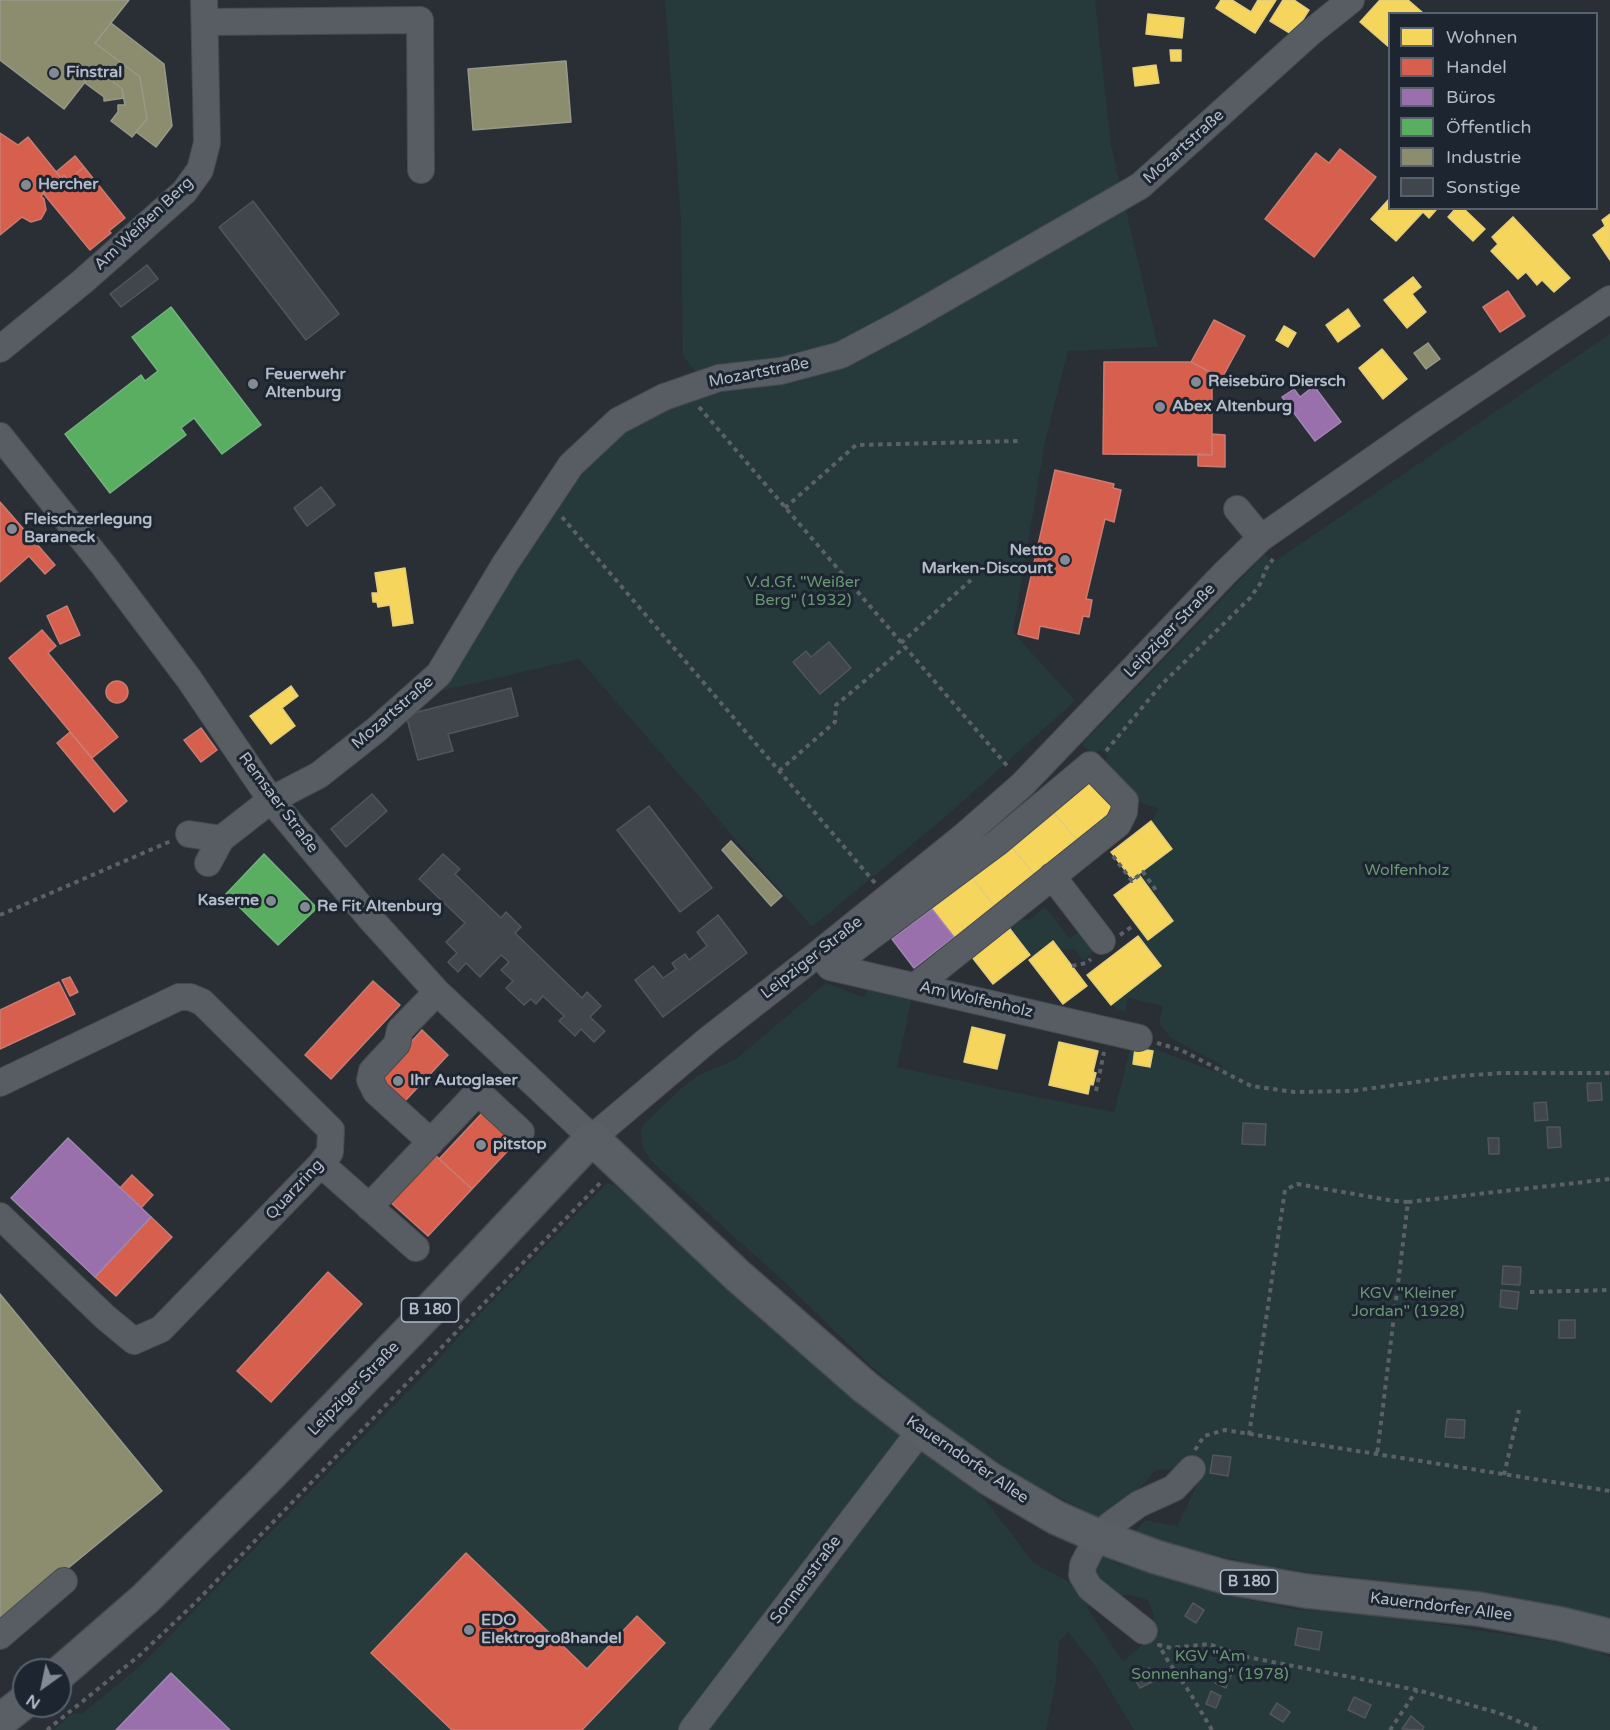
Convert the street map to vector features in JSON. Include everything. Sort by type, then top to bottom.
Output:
[{"type":"main road","name":"Kauerndorfer Allee","points":[[592,1138],[737,1275],[865,1386],[921,1430],[1008,1491],[1057,1518],[1156,1557],[1225,1577],[1306,1591],[1478,1609],[1561,1624],[1610,1636]]},
{"type":"main road","name":"Leipziger Straße","points":[[72,1663],[145,1599],[266,1479],[592,1138]]},
{"type":"main road","points":[[0,1721],[12,1712]]},
{"type":"street","name":"Mozartstraße","points":[[220,839],[271,800],[319,775],[376,730],[439,674],[505,564],[571,465],[618,421],[664,397],[719,378],[781,371],[841,355],[905,321],[1140,186],[1311,32],[1351,0]]},
{"type":"street","name":"Am Weißen Berg","points":[[0,350],[82,282],[184,192],[200,170],[207,143],[205,11],[420,10],[421,170]]},
{"type":"street","name":"Leipziger Straße","points":[[825,960],[887,898],[964,836],[1023,784],[1225,573],[1265,535],[1424,424],[1610,299]]},
{"type":"street","name":"Remsaer Straße","points":[[0,436],[104,566],[189,679],[271,800],[369,917],[437,992],[592,1138]]},
{"type":"street","points":[[1237,509],[1265,535]]},
{"type":"street","name":"Leipziger Straße","points":[[592,1138],[709,1039],[998,842],[1090,765],[1125,801],[1125,812],[1118,824],[917,986]]},
{"type":"street","points":[[189,834],[220,839],[208,863]]},
{"type":"street","points":[[1052,876],[1102,941]]},
{"type":"street","name":"Am Wolfenholz","points":[[825,960],[917,986],[1139,1038]]},
{"type":"street","points":[[431,1142],[376,1092],[370,1080],[372,1071],[397,1044],[400,1029],[437,992]]},
{"type":"street","name":"Quarzring","points":[[0,1083],[179,997],[190,997],[202,1002],[331,1130],[330,1152],[321,1164],[161,1329],[134,1341],[105,1317],[0,1216]]},
{"type":"street","points":[[369,1207],[478,1092],[521,1132]]},
{"type":"street","points":[[321,1164],[416,1248]]},
{"type":"street","name":"Sonnenstraße","points":[[692,1730],[921,1430]]},
{"type":"street","points":[[1144,1631],[1090,1588],[1082,1575],[1083,1565],[1098,1536],[1139,1504],[1174,1488],[1192,1469]]},
{"type":"street","points":[[0,1636],[64,1581]]},
{"type":"path","points":[[685,390],[1023,784]]},
{"type":"path","points":[[785,508],[856,445],[1019,441]]},
{"type":"path","points":[[547,501],[887,898]]},
{"type":"path","points":[[1103,754],[1160,686],[1222,627],[1260,584],[1266,569],[1281,549],[1265,535]]},
{"type":"path","points":[[779,771],[835,722],[836,705],[971,580]]},
{"type":"path","points":[[0,915],[189,834]]},
{"type":"path","points":[[1106,848],[1131,881],[1143,872],[1158,893]]},
{"type":"path","points":[[1139,1038],[1181,1050],[1251,1086],[1293,1092],[1352,1091],[1459,1076],[1502,1073],[1610,1073]]},
{"type":"path","points":[[1095,1091],[1105,1045]]},
{"type":"path","points":[[47,1730],[140,1655],[196,1602],[470,1321],[618,1164]]},
{"type":"path","points":[[1249,1435],[1285,1190],[1297,1184],[1408,1202],[1610,1179]]},
{"type":"path","points":[[1377,1455],[1408,1202]]},
{"type":"path","points":[[1530,1292],[1610,1290]]},
{"type":"path","points":[[1504,1475],[1519,1410]]},
{"type":"path","points":[[1192,1469],[1196,1448],[1204,1436],[1225,1430],[1610,1491]]},
{"type":"path","points":[[1212,1730],[1190,1692],[1158,1645],[1172,1648],[1209,1644],[1242,1656],[1417,1690],[1499,1713],[1539,1730]]},
{"type":"path","points":[[1390,1730],[1417,1690]]},
{"type":"green space","name":"V.d.Gf. \"Weißer Berg\" (1932)","points":[[665,0],[1095,0],[1111,146],[1158,347],[1068,351],[1045,442],[1013,632],[1075,701],[944,818],[812,927],[579,659],[436,692],[574,480],[610,443],[658,412],[710,390],[683,356],[681,222]]},
{"type":"green space","points":[[1610,334],[1610,1619],[1548,1603],[1491,1593],[1267,1567],[1134,1533],[1145,1520],[1177,1526],[1202,1474],[1176,1469],[1156,1470],[1127,1502],[1098,1517],[1023,1479],[924,1411],[871,1366],[782,1280],[651,1161],[642,1146],[641,1127],[686,1084],[697,1076],[736,1059],[826,983],[865,998],[868,986],[912,998],[897,1067],[1037,1097],[1114,1112],[1132,1041],[1214,1071],[1223,1066],[1170,1037],[1159,1024],[1163,1006],[1128,998],[1125,1013],[1111,1005],[1161,966],[1138,936],[1142,932],[1148,939],[1173,920],[1138,874],[1172,848],[1151,821],[1159,809],[1141,803],[1103,764],[1108,756],[1101,750],[1093,756],[1082,744],[1265,554],[1272,563]]},
{"type":"green space","points":[[1045,907],[1070,939],[1081,930],[1093,945],[1092,953],[1083,961],[1074,949],[1060,950],[1052,941],[1032,958],[1010,929],[999,937],[999,930],[1015,918],[1029,920]]},
{"type":"green space","name":"KGV \"Am Sonnenhang\" (1978)","points":[[607,1183],[614,1185],[698,1258],[969,1480],[1034,1563],[1077,1586],[1093,1603],[1087,1608],[1123,1662],[1153,1635],[1150,1630],[1154,1616],[1148,1600],[1129,1595],[1112,1597],[1088,1565],[1102,1556],[1116,1563],[1221,1594],[1294,1609],[1397,1618],[1582,1646],[1610,1657],[1610,1730],[1134,1730],[1096,1667],[1068,1632],[1059,1642],[1056,1681],[1046,1730],[53,1730],[67,1718],[72,1718],[72,1714],[82,1714],[141,1665],[425,1374]]},
{"type":"building: Wohnen","points":[[1221,0],[1232,0],[1251,12],[1258,0],[1276,0],[1255,33],[1216,8]]},
{"type":"building: Wohnen","points":[[1283,0],[1294,0],[1309,10],[1293,35],[1270,21]]},
{"type":"building: Wohnen","points":[[1380,0],[1408,0],[1422,12],[1388,12],[1388,46],[1360,22]]},
{"type":"building: Wohnen","points":[[1148,14],[1184,18],[1182,38],[1146,34]]},
{"type":"building: Wohnen","points":[[1170,50],[1181,50],[1181,61],[1171,61]]},
{"type":"building: Wohnen","points":[[1156,65],[1159,83],[1135,86],[1133,68]]},
{"type":"building: Wohnen","points":[[1388,200],[1388,210],[1436,210],[1429,218],[1423,212],[1396,241],[1371,219]]},
{"type":"building: Wohnen","points":[[1454,210],[1465,210],[1485,229],[1473,241],[1448,217]]},
{"type":"building: Wohnen","points":[[1610,214],[1610,260],[1593,235],[1605,226],[1602,220]]},
{"type":"building: Wohnen","points":[[1513,217],[1570,278],[1554,292],[1542,280],[1537,285],[1526,272],[1518,279],[1491,251],[1498,244],[1492,237]]},
{"type":"building: Wohnen","points":[[1413,277],[1421,287],[1412,294],[1426,312],[1407,328],[1384,300]]},
{"type":"building: Wohnen","points":[[1348,309],[1360,326],[1338,342],[1326,325]]},
{"type":"building: Wohnen","points":[[1284,326],[1296,333],[1288,347],[1276,340]]},
{"type":"building: Wohnen","points":[[1382,349],[1407,379],[1383,399],[1359,368]]},
{"type":"building: Wohnen","points":[[405,568],[413,623],[393,626],[390,605],[378,607],[377,602],[373,602],[372,593],[378,593],[375,573]]},
{"type":"building: Wohnen","points":[[291,686],[298,696],[282,708],[295,726],[271,744],[250,716]]},
{"type":"building: Wohnen","points":[[1095,777],[1119,805],[1077,840],[1054,813]]},
{"type":"building: Wohnen","points":[[1054,813],[1077,840],[1035,875],[1012,848]]},
{"type":"building: Wohnen","points":[[1151,821],[1172,849],[1132,879],[1111,852]]},
{"type":"building: Wohnen","points":[[1012,848],[1035,875],[995,906],[972,878]]},
{"type":"building: Wohnen","points":[[1140,876],[1173,921],[1148,940],[1114,895]]},
{"type":"building: Wohnen","points":[[972,878],[995,906],[954,937],[932,909]]},
{"type":"building: Wohnen","points":[[1010,929],[1030,955],[993,984],[972,957]]},
{"type":"building: Wohnen","points":[[1138,936],[1161,966],[1111,1005],[1087,975]]},
{"type":"building: Wohnen","points":[[1053,941],[1087,986],[1063,1004],[1029,960]]},
{"type":"building: Wohnen","points":[[972,1027],[1005,1035],[997,1069],[964,1062]]},
{"type":"building: Wohnen","points":[[1059,1042],[1098,1051],[1093,1072],[1096,1073],[1088,1094],[1049,1085]]},
{"type":"building: Wohnen","points":[[1135,1048],[1153,1051],[1150,1067],[1133,1064]]},
{"type":"building: Handel","name":"Hercher","points":[[0,133],[18,145],[28,137],[61,178],[41,196],[44,199],[46,210],[41,219],[31,222],[22,217],[0,235]]},
{"type":"building: Handel","points":[[1340,149],[1376,177],[1314,257],[1265,219],[1316,153],[1329,163]]},
{"type":"building: Handel","points":[[75,156],[84,167],[68,180],[64,175],[61,178],[56,172]]},
{"type":"building: Handel","points":[[84,167],[125,218],[90,250],[43,193],[64,175],[68,180]]},
{"type":"building: Handel","points":[[1508,291],[1525,316],[1500,332],[1483,307]]},
{"type":"building: Handel","points":[[1214,320],[1245,336],[1222,378],[1191,362]]},
{"type":"building: Handel","points":[[1104,362],[1191,362],[1212,373],[1212,455],[1103,454]]},
{"type":"building: Handel","points":[[1212,434],[1225,435],[1225,467],[1198,466],[1198,454],[1212,455]]},
{"type":"building: Handel","name":"Netto Marken-Discount","points":[[1055,470],[1114,484],[1113,488],[1121,490],[1114,522],[1105,519],[1086,599],[1092,600],[1089,617],[1083,616],[1079,634],[1040,626],[1038,639],[1018,634]]},
{"type":"building: Handel","name":"Fleischzerlegung Baraneck","points":[[0,502],[55,565],[45,574],[29,556],[0,582]]},
{"type":"building: Handel","points":[[67,606],[80,635],[60,644],[47,616]]},
{"type":"building: Handel","points":[[42,630],[56,646],[48,653],[118,737],[92,758],[9,658]]},
{"type":"building: Handel","points":[[113,681],[121,681],[128,688],[128,696],[121,703],[113,703],[106,696],[106,688]]},
{"type":"building: Handel","points":[[201,728],[217,750],[201,762],[184,740]]},
{"type":"building: Handel","points":[[70,732],[127,801],[114,812],[57,743]]},
{"type":"building: Handel","points":[[70,977],[78,992],[70,996],[62,980]]},
{"type":"building: Handel","points":[[373,981],[400,1005],[331,1079],[305,1055]]},
{"type":"building: Handel","points":[[59,982],[75,1014],[0,1049],[0,1010]]},
{"type":"building: Handel","points":[[422,1030],[448,1055],[404,1102],[378,1078]]},
{"type":"building: Handel","points":[[483,1112],[516,1142],[472,1189],[439,1159]]},
{"type":"building: Handel","points":[[433,1153],[472,1189],[428,1236],[389,1201]]},
{"type":"building: Handel","points":[[132,1175],[153,1195],[141,1208],[120,1188]]},
{"type":"building: Handel","points":[[151,1217],[172,1237],[116,1296],[95,1277]]},
{"type":"building: Handel","points":[[328,1272],[362,1304],[271,1402],[237,1371]]},
{"type":"building: Handel","name":"EDO Elektrogroßhandel","points":[[466,1553],[587,1669],[637,1616],[665,1643],[582,1730],[452,1730],[371,1653]]},
{"type":"building: Büros","points":[[1314,386],[1341,422],[1315,441],[1282,397],[1294,389],[1300,397]]},
{"type":"building: Büros","points":[[932,909],[954,937],[914,968],[892,939]]},
{"type":"building: Büros","points":[[68,1138],[151,1217],[95,1277],[11,1198]]},
{"type":"building: Büros","points":[[171,1673],[230,1730],[116,1730]]},
{"type":"building: Öffentlich","points":[[171,307],[261,425],[222,454],[194,418],[181,428],[186,435],[110,493],[65,434],[141,375],[145,381],[158,371],[132,337]]},
{"type":"building: Öffentlich","name":"Kaserne","points":[[264,854],[317,908],[278,945],[226,894]]},
{"type":"building: Industrie","name":"Finstral","points":[[0,0],[129,0],[95,43],[140,77],[147,119],[132,137],[111,121],[118,112],[118,105],[125,105],[122,89],[96,68],[64,109],[0,60]]},
{"type":"building: Industrie","points":[[111,23],[164,64],[172,126],[156,147],[136,132],[147,119],[140,77],[95,43]]},
{"type":"building: Industrie","points":[[566,61],[571,122],[473,130],[468,69]]},
{"type":"building: Industrie","points":[[96,68],[122,89],[124,98],[104,101],[104,97],[85,83]]},
{"type":"building: Industrie","points":[[1428,343],[1440,359],[1426,369],[1414,353]]},
{"type":"building: Industrie","points":[[731,841],[782,896],[771,906],[722,850]]},
{"type":"building: Industrie","points":[[0,1294],[162,1491],[0,1624]]},
{"type":"building: Sonstige","points":[[253,201],[339,314],[306,340],[219,227]]},
{"type":"building: Sonstige","points":[[147,265],[158,279],[121,307],[110,294]]},
{"type":"building: Sonstige","points":[[321,487],[335,505],[307,526],[294,508]]},
{"type":"building: Sonstige","points":[[829,642],[851,668],[820,694],[793,662],[806,651],[811,657]]},
{"type":"building: Sonstige","points":[[511,688],[518,716],[448,734],[453,751],[418,760],[406,715]]},
{"type":"building: Sonstige","points":[[372,794],[387,811],[346,847],[331,829]]},
{"type":"building: Sonstige","points":[[649,806],[712,888],[680,912],[617,830]]},
{"type":"building: Sonstige","points":[[443,854],[460,869],[455,874],[501,918],[506,912],[521,927],[515,933],[582,998],[587,992],[601,1006],[590,1017],[605,1031],[594,1042],[581,1029],[575,1036],[559,1021],[564,1016],[543,996],[536,1004],[531,999],[524,1005],[506,988],[513,981],[501,970],[509,962],[501,955],[480,977],[466,963],[458,972],[448,962],[457,953],[446,942],[465,923],[419,879]]},
{"type":"building: Sonstige","points":[[718,915],[747,953],[663,1017],[635,980],[653,966],[663,978],[676,969],[672,963],[685,954],[689,960],[707,946],[697,932]]},
{"type":"building: Sonstige","points":[[1587,1083],[1601,1083],[1602,1100],[1588,1101]]},
{"type":"building: Sonstige","points":[[1546,1102],[1548,1120],[1535,1121],[1534,1103]]},
{"type":"building: Sonstige","points":[[1243,1123],[1266,1124],[1265,1145],[1242,1144]]},
{"type":"building: Sonstige","points":[[1547,1127],[1560,1127],[1561,1147],[1548,1148]]},
{"type":"building: Sonstige","points":[[1488,1138],[1499,1138],[1499,1154],[1489,1154]]},
{"type":"building: Sonstige","points":[[1503,1266],[1521,1267],[1520,1285],[1502,1284]]},
{"type":"building: Sonstige","points":[[1501,1290],[1519,1292],[1517,1309],[1500,1307]]},
{"type":"building: Sonstige","points":[[1559,1320],[1575,1320],[1575,1338],[1559,1338]]},
{"type":"building: Sonstige","points":[[1447,1419],[1465,1420],[1464,1438],[1445,1437]]},
{"type":"building: Sonstige","points":[[1213,1455],[1231,1457],[1228,1476],[1210,1473]]},
{"type":"building: Sonstige","points":[[1193,1603],[1204,1610],[1196,1623],[1185,1616]]},
{"type":"building: Sonstige","points":[[1298,1628],[1322,1632],[1319,1650],[1295,1645]]},
{"type":"building: Sonstige","points":[[1149,1668],[1156,1680],[1140,1688],[1133,1676]]},
{"type":"building: Sonstige","points":[[1221,1669],[1232,1673],[1226,1688],[1215,1683]]},
{"type":"building: Sonstige","points":[[1211,1691],[1221,1696],[1216,1708],[1206,1704]]},
{"type":"building: Sonstige","points":[[1354,1697],[1371,1705],[1365,1718],[1348,1710]]},
{"type":"building: Sonstige","points":[[1277,1703],[1290,1712],[1283,1722],[1270,1714]]},
{"type":"building: Sonstige","points":[[1411,1716],[1424,1727],[1422,1730],[1402,1729]]},
{"type":"place","name":"Finstral","points":[[54,73]]},
{"type":"place","name":"Hercher","points":[[26,185]]},
{"type":"place","name":"Reisebüro Diersch","points":[[1196,382]]},
{"type":"place","name":"Feuerwehr Altenburg","points":[[253,384]]},
{"type":"place","name":"Abex Altenburg","points":[[1160,407]]},
{"type":"place","name":"Fleischzerlegung Baraneck","points":[[12,529]]},
{"type":"place","name":"Netto Marken-Discount","points":[[1065,560]]},
{"type":"place","name":"Kaserne","points":[[271,901]]},
{"type":"place","name":"Re Fit Altenburg","points":[[305,907]]},
{"type":"place","name":"Ihr Autoglaser","points":[[398,1081]]},
{"type":"place","name":"pitstop","points":[[481,1145]]},
{"type":"place","name":"EDO Elektrogroßhandel","points":[[469,1630]]},
{"type":"park label","name":"Wolfenholz","points":[[1407,871]]},
{"type":"park label","name":"KGV \"Kleiner Jordan\" (1928)","points":[[1408,1303]]}]
